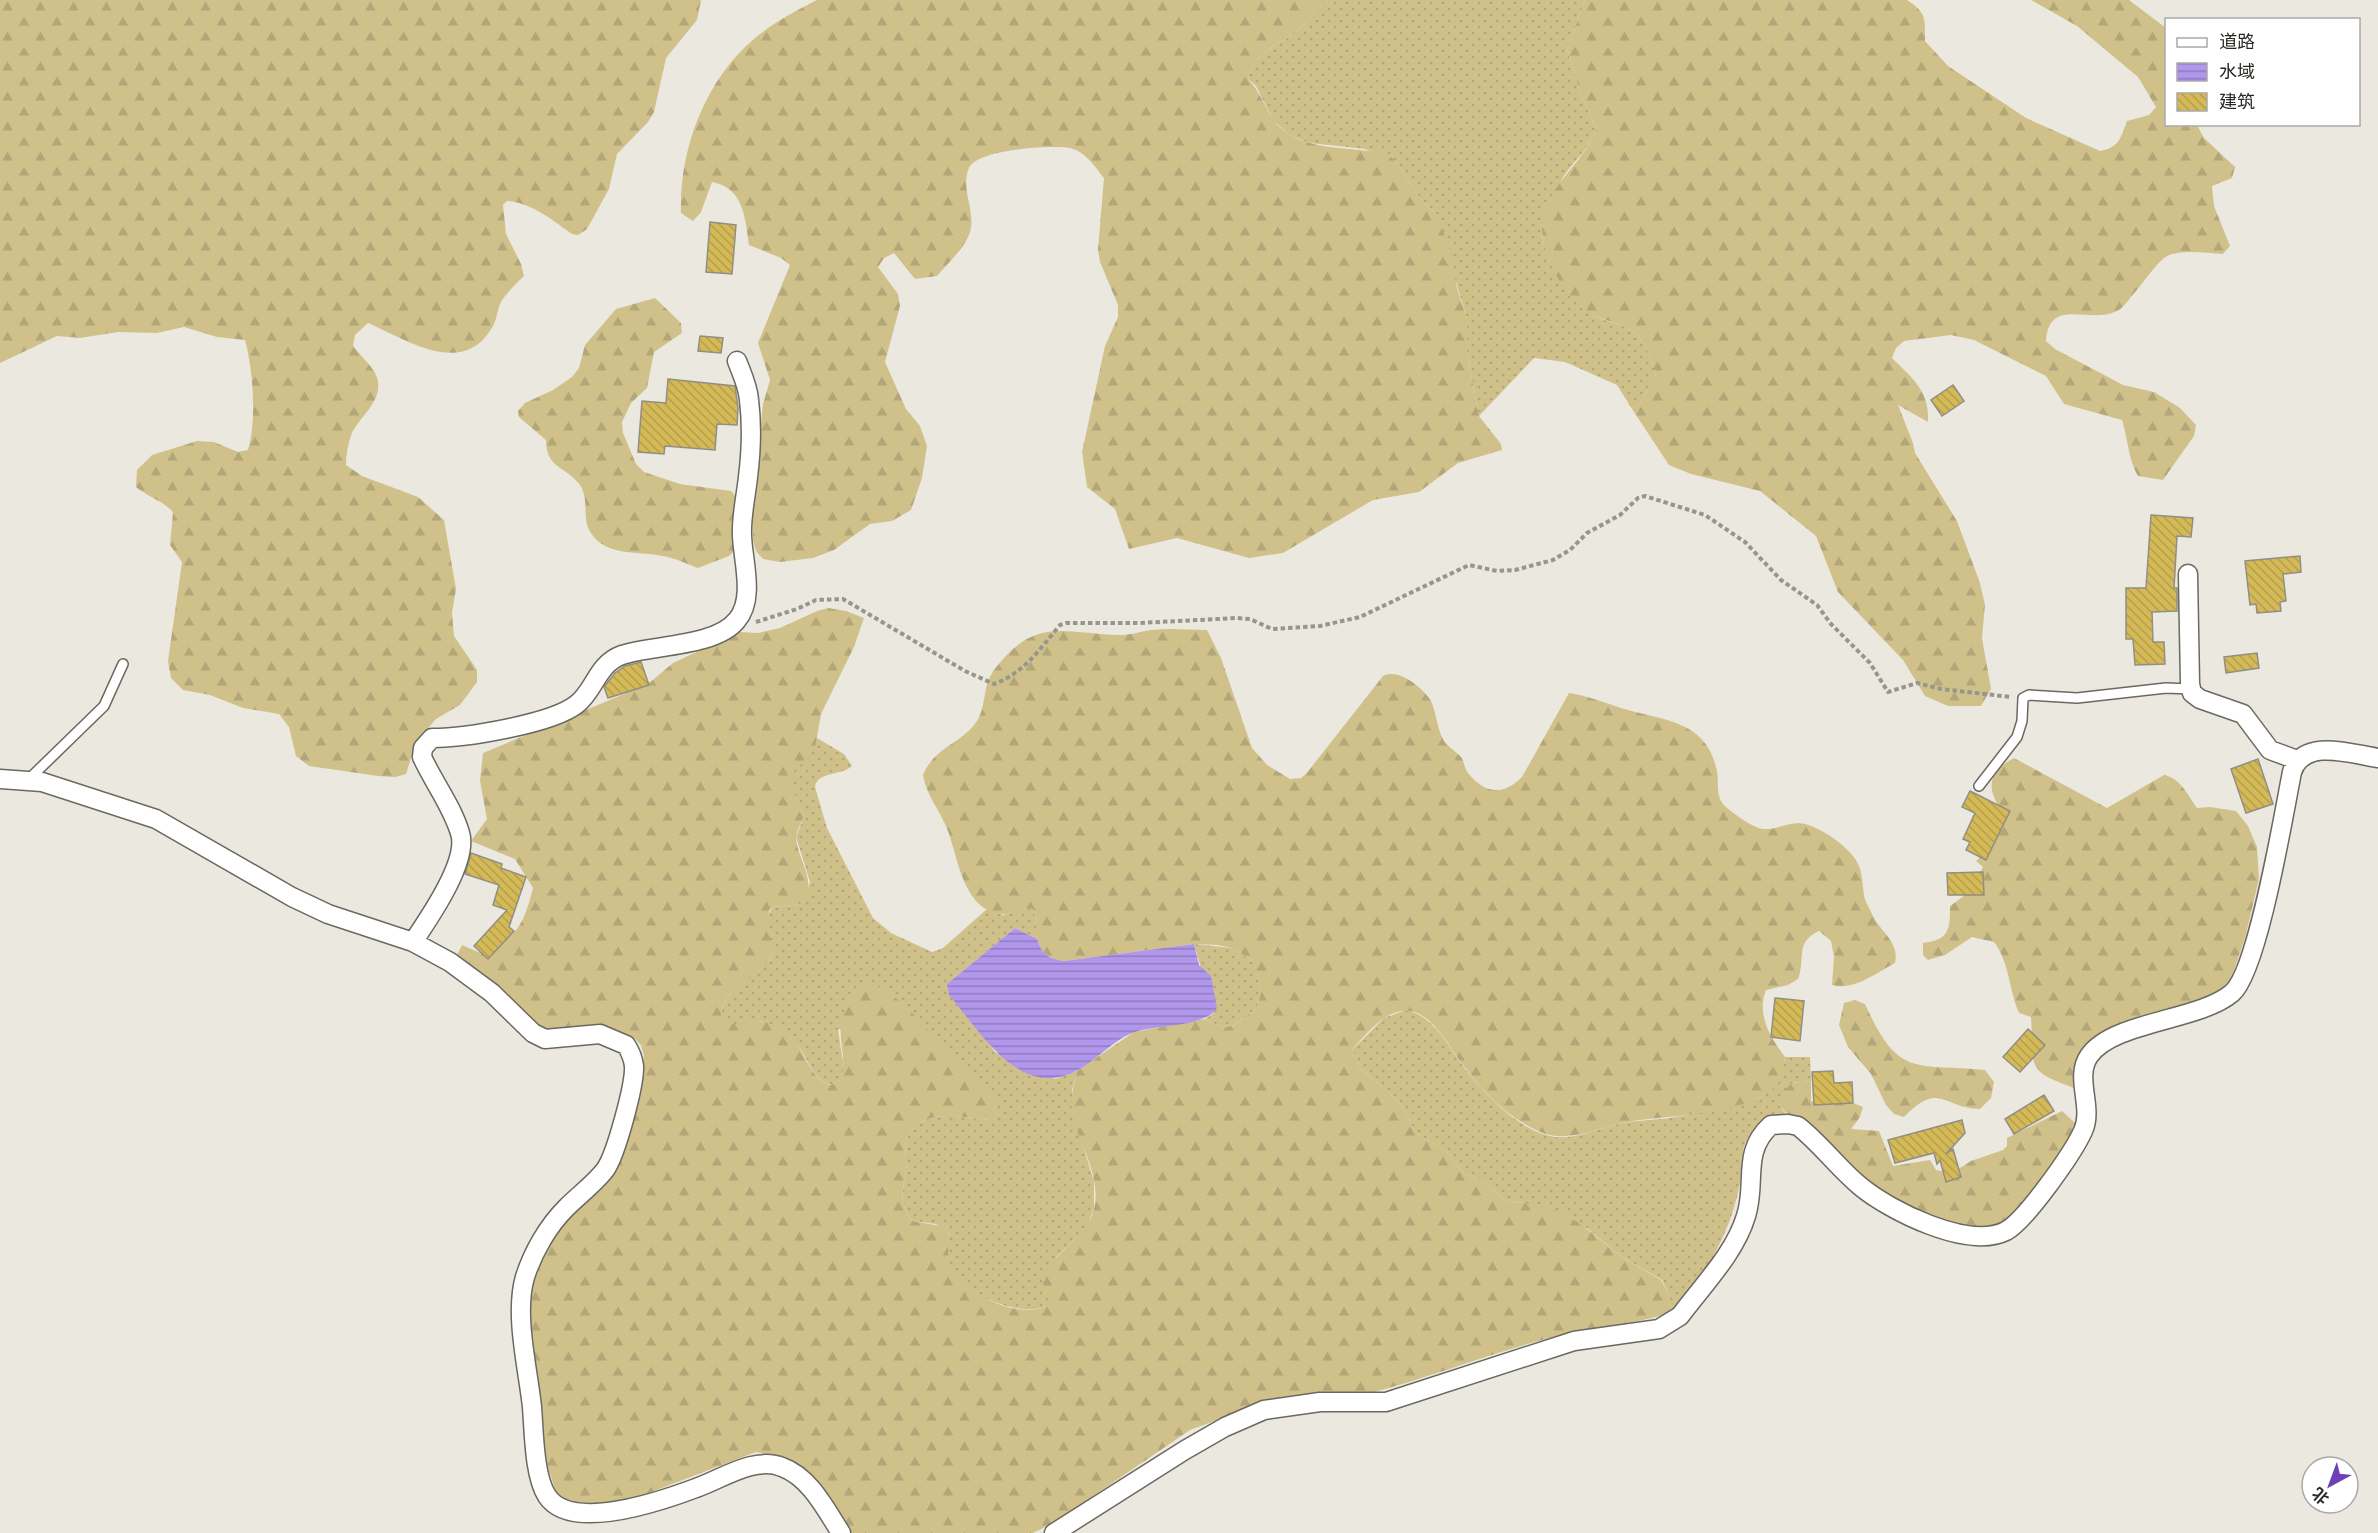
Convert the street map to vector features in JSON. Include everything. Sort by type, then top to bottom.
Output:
[{"type":"street","points":[[414,942],[434,911],[462,852],[461,834],[422,757],[423,748],[432,738],[477,736],[564,712],[584,697],[597,674],[615,658],[638,651],[673,647],[729,628],[738,620],[745,606],[742,533],[749,474],[750,401],[737,361]]},
{"type":"street","points":[[2188,574],[2191,689],[2200,699],[2243,714],[2270,750],[2297,760]]},
{"type":"street","points":[[1054,1533],[1185,1450],[1225,1427],[1264,1410],[1320,1402],[1386,1402],[1574,1341],[1659,1329],[1669,1324],[1680,1316],[1737,1239],[1747,1215],[1755,1143],[1771,1125],[1798,1126],[1859,1186],[1883,1203],[1920,1221],[1949,1231],[1971,1234],[1993,1235],[2008,1230],[2023,1216],[2078,1142],[2085,1126],[2088,1108],[2083,1071],[2089,1056],[2101,1045],[2120,1035],[2222,1000],[2242,982],[2266,898],[2292,772],[2297,760],[2303,755],[2322,750],[2378,758]]},
{"type":"street","points":[[0,779],[42,782],[156,819],[292,897],[328,914],[414,942],[470,975],[533,1033],[545,1039],[600,1034],[626,1045],[632,1055],[634,1067],[625,1112],[607,1167],[548,1231],[535,1253],[521,1293],[537,1457],[547,1497],[558,1508],[570,1512],[597,1514],[665,1500],[752,1466],[773,1464],[796,1474],[811,1489],[841,1533]]},
{"type":"lane","points":[[27,781],[104,706],[122,673],[123,664]]},
{"type":"lane","points":[[1978,786],[2018,737],[2022,721],[2023,698],[2030,695],[2078,698],[2166,688],[2191,689]]},
{"type":"path","points":[[738,620],[762,622],[816,600],[843,599],[965,671],[994,684],[1006,679],[1032,661],[1060,625],[1066,622],[1140,623],[1237,618],[1250,619],[1272,629],[1287,629],[1359,617],[1469,565],[1497,571],[1515,570],[1553,561],[1570,550],[1587,533],[1620,515],[1638,498],[1645,496],[1670,501],[1705,515],[1745,542],[1781,580],[1817,605],[1831,624],[1870,663],[1888,692],[1917,683],[1941,689],[2023,698]]},
{"type":"green space","points":[[0,0],[701,0],[697,20],[666,58],[654,112],[648,122],[617,154],[609,189],[587,229],[578,235],[572,234],[525,205],[507,201],[503,205],[506,234],[521,264],[524,276],[502,300],[493,326],[481,342],[467,350],[451,353],[434,351],[368,323],[355,335],[353,346],[374,371],[378,380],[378,389],[372,405],[352,433],[346,465],[362,476],[418,497],[444,520],[456,589],[452,613],[454,636],[477,670],[477,682],[460,705],[436,719],[416,742],[406,774],[395,777],[378,776],[309,766],[296,756],[289,727],[279,714],[243,708],[210,695],[183,690],[171,678],[168,661],[182,562],[170,545],[173,512],[136,487],[137,470],[152,455],[197,441],[214,442],[238,452],[248,450],[251,438],[253,395],[245,340],[217,337],[184,327],[157,333],[118,332],[80,338],[57,336],[0,363]]},
{"type":"green space","points":[[817,0],[1328,0],[1301,28],[1262,55],[1255,62],[1248,79],[1256,88],[1273,119],[1283,130],[1310,143],[1386,154],[1395,160],[1420,198],[1436,214],[1449,245],[1457,288],[1467,319],[1467,353],[1479,416],[1501,444],[1502,450],[1458,463],[1419,492],[1373,500],[1283,553],[1249,558],[1177,538],[1129,549],[1115,509],[1087,487],[1082,452],[1105,346],[1118,317],[1118,305],[1100,262],[1098,249],[1104,178],[1080,152],[1070,148],[1048,147],[1016,150],[986,156],[969,168],[966,184],[971,216],[970,232],[960,250],[937,276],[915,279],[894,253],[884,258],[878,267],[898,294],[900,306],[885,362],[906,409],[920,426],[927,446],[922,478],[911,510],[892,521],[870,524],[834,550],[813,558],[780,562],[763,559],[756,551],[753,540],[752,509],[763,404],[770,380],[758,343],[790,265],[781,258],[749,245],[741,206],[737,197],[723,185],[712,182],[701,212],[693,221],[681,213],[682,189],[690,141],[698,118],[722,75],[737,56],[761,33]]},
{"type":"green space","points":[[1328,0],[1585,0],[1567,49],[1581,95],[1596,128],[1587,146],[1566,173],[1556,191],[1543,223],[1543,238],[1559,277],[1577,301],[1594,316],[1632,330],[1646,348],[1656,375],[1641,402],[1632,409],[1617,385],[1565,362],[1534,358],[1479,416],[1467,353],[1467,319],[1436,214],[1420,198],[1395,160],[1365,149],[1309,143],[1289,135],[1273,120],[1256,86],[1248,79],[1255,62],[1262,55],[1301,28]]},
{"type":"green space","points":[[1585,0],[1907,0],[1924,17],[1925,41],[1948,66],[2026,118],[2100,151],[2115,144],[2121,137],[2127,121],[2149,115],[2156,107],[2138,77],[2077,26],[2031,0],[2129,0],[2165,27],[2165,126],[2198,126],[2204,138],[2235,167],[2232,178],[2212,186],[2214,206],[2230,246],[2223,254],[2187,252],[2167,256],[2155,267],[2120,310],[2095,315],[2063,315],[2055,319],[2049,327],[2046,341],[2055,349],[2123,385],[2154,392],[2180,408],[2196,425],[2194,436],[2163,480],[2138,476],[2132,463],[2122,420],[2064,404],[2046,376],[1974,340],[1951,335],[1904,341],[1896,348],[1892,358],[1923,393],[1928,411],[1928,422],[1898,405],[1915,453],[1957,521],[1980,583],[1985,605],[1982,638],[1991,689],[1981,706],[1948,706],[1925,696],[1903,660],[1838,592],[1816,536],[1760,491],[1691,474],[1669,465],[1632,409],[1641,402],[1656,375],[1643,343],[1627,327],[1594,316],[1575,302],[1551,265],[1543,239],[1544,213],[1550,199],[1584,152],[1596,128],[1581,95],[1567,49]]},
{"type":"green space","points":[[655,298],[681,323],[682,333],[654,352],[647,388],[631,403],[622,422],[623,433],[636,464],[644,472],[680,484],[731,491],[737,498],[737,548],[729,556],[698,568],[667,557],[614,550],[597,541],[586,522],[585,497],[580,485],[553,462],[549,457],[546,440],[519,417],[518,411],[525,403],[553,390],[572,377],[579,368],[585,345],[616,309]]},
{"type":"green space","points":[[828,608],[846,611],[864,618],[854,647],[821,714],[815,748],[806,762],[796,767],[794,774],[794,792],[804,816],[796,839],[808,880],[806,896],[802,904],[773,907],[769,910],[768,929],[773,955],[759,971],[729,995],[721,1015],[728,1024],[761,1021],[782,1031],[796,1043],[814,1074],[824,1083],[831,1085],[841,1080],[843,1070],[841,1025],[847,1004],[861,986],[871,984],[898,1000],[963,1069],[993,1094],[997,1104],[994,1117],[989,1120],[942,1116],[930,1118],[912,1130],[905,1144],[903,1202],[912,1221],[947,1227],[950,1264],[967,1286],[994,1302],[1009,1307],[1024,1310],[1050,1305],[1043,1286],[1045,1274],[1057,1257],[1083,1230],[1094,1209],[1095,1184],[1072,1112],[1072,1096],[1077,1071],[1134,1032],[1205,1019],[1223,1028],[1234,1025],[1257,1008],[1261,992],[1257,971],[1252,961],[1233,948],[1217,945],[1194,944],[1064,961],[1054,959],[1042,950],[1039,944],[1035,911],[1030,908],[1003,914],[989,911],[970,893],[958,866],[946,826],[929,795],[923,775],[928,765],[941,751],[964,735],[977,721],[990,676],[994,670],[1023,641],[1037,634],[1066,631],[1121,635],[1159,629],[1207,630],[1221,658],[1252,748],[1267,765],[1290,779],[1301,778],[1306,774],[1383,676],[1389,674],[1402,676],[1425,693],[1431,701],[1444,740],[1461,757],[1474,780],[1488,789],[1501,790],[1522,777],[1569,693],[1679,724],[1702,739],[1710,751],[1716,767],[1719,796],[1725,806],[1735,814],[1763,829],[1794,823],[1806,824],[1829,835],[1849,851],[1860,870],[1866,903],[1895,949],[1895,963],[1857,983],[1848,986],[1832,985],[1834,957],[1831,941],[1819,931],[1811,935],[1803,946],[1798,979],[1788,985],[1766,990],[1763,999],[1766,1026],[1785,1057],[1781,1077],[1773,1089],[1752,1101],[1735,1107],[1622,1123],[1579,1135],[1549,1135],[1515,1118],[1480,1087],[1437,1029],[1415,1012],[1396,1012],[1388,1016],[1372,1028],[1352,1050],[1359,1067],[1399,1102],[1416,1133],[1446,1151],[1464,1174],[1480,1179],[1507,1202],[1525,1203],[1558,1211],[1581,1224],[1622,1257],[1661,1280],[1669,1295],[1671,1313],[1549,1338],[1367,1394],[1341,1397],[1294,1396],[1253,1407],[1190,1430],[1055,1522],[1033,1533],[845,1533],[806,1474],[789,1459],[756,1452],[633,1499],[591,1507],[564,1504],[557,1495],[542,1450],[528,1300],[543,1254],[560,1227],[611,1175],[634,1114],[644,1056],[641,1045],[634,1038],[601,1027],[547,1030],[534,1024],[456,957],[462,945],[478,952],[510,936],[526,913],[533,888],[515,859],[471,841],[487,819],[480,781],[483,753],[648,684],[673,663],[739,632],[758,633],[780,628]]},
{"type":"green space","points":[[817,738],[844,754],[852,766],[820,778],[815,787],[827,828],[873,918],[891,933],[932,952],[943,948],[987,909],[1003,915],[1030,908],[1035,911],[1037,939],[1015,928],[947,984],[995,1052],[1055,1079],[1077,1071],[1072,1090],[1072,1111],[1094,1181],[1094,1209],[1085,1230],[1057,1256],[1043,1284],[1051,1305],[1038,1309],[1023,1309],[1006,1306],[974,1292],[952,1269],[947,1256],[949,1233],[936,1224],[912,1221],[903,1202],[905,1144],[912,1130],[930,1118],[942,1116],[989,1120],[993,1096],[960,1067],[838,1029],[844,1069],[841,1080],[832,1085],[814,1073],[794,1042],[762,1021],[739,1025],[727,1024],[721,1015],[725,1000],[729,995],[761,969],[773,955],[767,923],[773,907],[802,904],[810,882],[796,837],[804,816],[791,781],[798,764],[812,749]]},
{"type":"green space","points":[[2014,758],[2107,808],[2164,775],[2170,777],[2183,788],[2197,808],[2210,807],[2236,811],[2248,826],[2257,847],[2259,879],[2245,938],[2231,979],[2217,993],[2107,1037],[2077,1089],[2048,1077],[2035,1065],[2031,1017],[2019,1013],[2003,958],[1994,942],[1972,937],[1945,955],[1928,960],[1923,955],[1923,943],[1932,942],[1943,936],[1948,927],[1950,906],[1968,893],[1983,867],[1976,861],[1988,846],[1999,809],[1992,790],[1992,780],[2005,763]]},
{"type":"green space","points":[[1194,944],[1233,948],[1252,961],[1257,970],[1261,992],[1257,1008],[1234,1025],[1223,1028],[1205,1019],[1214,1013]]},
{"type":"green space","points":[[1855,1000],[1865,1004],[1888,1045],[1899,1056],[1925,1066],[1985,1070],[1994,1082],[1991,1098],[1980,1109],[1967,1108],[1934,1098],[1916,1106],[1904,1117],[1894,1114],[1886,1105],[1871,1074],[1848,1047],[1839,1025],[1844,1003]]},
{"type":"green space","points":[[1406,1010],[1416,1013],[1433,1026],[1474,1080],[1494,1102],[1530,1128],[1556,1137],[1582,1135],[1623,1123],[1703,1112],[1759,1098],[1778,1081],[1785,1057],[1810,1057],[1811,1081],[1792,1083],[1780,1106],[1786,1115],[1764,1122],[1755,1128],[1748,1138],[1743,1150],[1735,1206],[1722,1239],[1704,1271],[1671,1313],[1669,1295],[1662,1280],[1622,1257],[1587,1228],[1525,1203],[1507,1202],[1480,1179],[1464,1174],[1446,1151],[1416,1133],[1399,1102],[1359,1067],[1352,1050],[1384,1018]]},
{"type":"green space","points":[[1811,1081],[1811,1101],[1846,1100],[1863,1107],[1860,1117],[1851,1129],[1879,1131],[1893,1166],[1930,1160],[1936,1170],[1952,1173],[1971,1161],[2003,1150],[2007,1146],[2007,1138],[2062,1111],[2075,1123],[2071,1139],[2062,1153],[2023,1206],[2012,1217],[2000,1224],[1985,1228],[1952,1226],[1918,1215],[1888,1200],[1861,1179],[1817,1135],[1784,1111],[1780,1106],[1784,1091],[1792,1083]]},
{"type":"water","points":[[1015,928],[1037,939],[1046,955],[1064,961],[1194,944],[1199,965],[1211,976],[1217,1008],[1202,1019],[1127,1035],[1085,1066],[1057,1077],[1038,1077],[1020,1070],[989,1043],[949,995],[947,984]]},
{"type":"building","points":[[710,222],[736,225],[732,274],[706,272]]},
{"type":"building","points":[[700,336],[723,338],[721,353],[698,351]]},
{"type":"building","points":[[668,379],[735,386],[738,408],[737,425],[717,424],[715,450],[665,446],[664,454],[638,452],[642,401],[666,403]]},
{"type":"building","points":[[1953,385],[1964,401],[1942,416],[1931,400]]},
{"type":"building","points":[[2151,515],[2193,518],[2191,537],[2177,536],[2174,588],[2177,588],[2177,611],[2152,612],[2153,642],[2164,642],[2165,664],[2135,665],[2133,639],[2126,639],[2126,588],[2146,588]]},
{"type":"building","points":[[2300,556],[2301,572],[2283,574],[2286,601],[2280,602],[2281,611],[2257,613],[2256,604],[2250,605],[2245,561]]},
{"type":"building","points":[[2257,653],[2259,668],[2226,673],[2224,657]]},
{"type":"building","points":[[641,662],[649,685],[608,698],[604,687],[615,673],[625,666]]},
{"type":"building","points":[[2258,759],[2273,804],[2246,813],[2231,769]]},
{"type":"building","points":[[1970,791],[2010,811],[1986,860],[1966,850],[1970,842],[1963,839],[1975,813],[1962,807]]},
{"type":"building","points":[[471,853],[502,864],[501,868],[526,877],[509,927],[514,931],[488,959],[474,946],[507,910],[493,905],[499,885],[465,874]]},
{"type":"building","points":[[1983,872],[1984,895],[1948,895],[1947,873]]},
{"type":"building","points":[[1775,998],[1804,1001],[1800,1041],[1771,1037]]},
{"type":"building","points":[[2028,1029],[2045,1045],[2020,1072],[2003,1057]]},
{"type":"building","points":[[1833,1071],[1834,1083],[1852,1082],[1853,1103],[1814,1105],[1812,1072]]},
{"type":"building","points":[[2044,1095],[2054,1111],[2014,1134],[2005,1119]]},
{"type":"building","points":[[1962,1120],[1965,1133],[1946,1154],[1953,1149],[1961,1177],[1946,1182],[1940,1160],[1937,1164],[1934,1153],[1895,1163],[1888,1140]]}]
